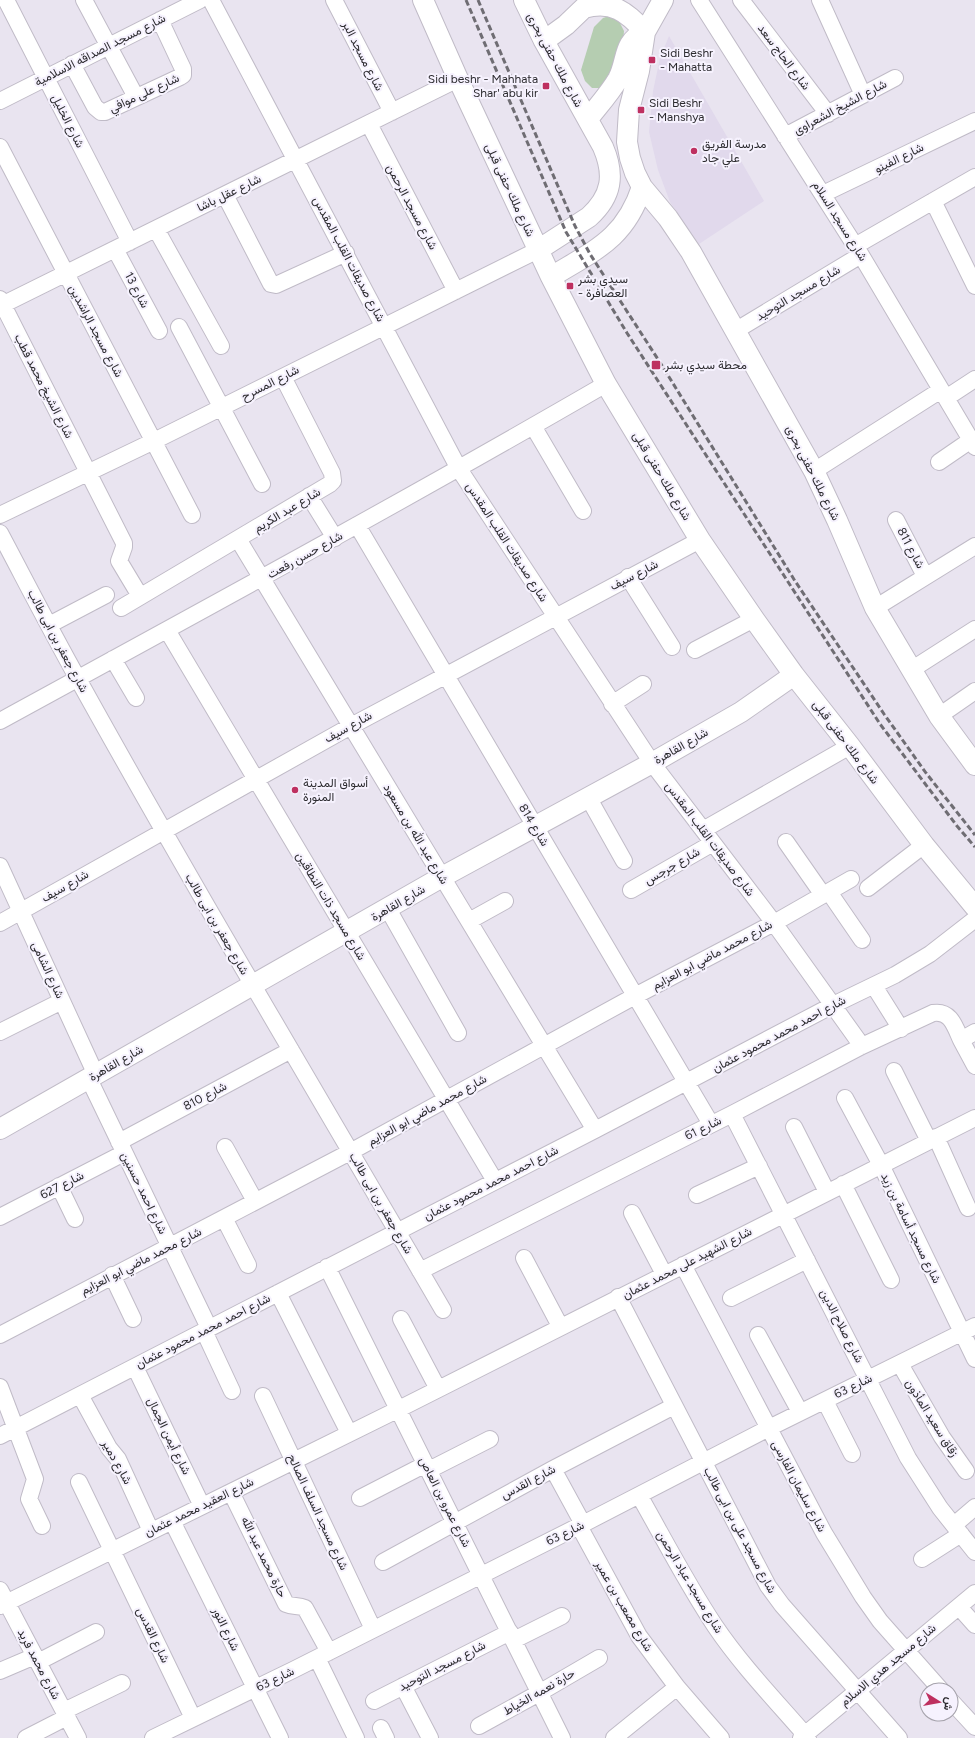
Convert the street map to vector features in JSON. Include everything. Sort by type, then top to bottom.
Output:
[{"type":"street","name":"شارع الخليل","points":[[6,0],[130,242]]},
{"type":"street","points":[[84,0],[136,97]]},
{"type":"street","name":"شارع مسجد الصداقه الاسلامية","points":[[0,101],[200,0]]},
{"type":"street","name":"شارع صديقات القلب المقدس","points":[[211,0],[459,469],[652,763],[774,923],[862,1046]]},
{"type":"street","name":"شارع مسجد البر","points":[[334,0],[392,112]]},
{"type":"street","name":"شارع ملك حفنى قبلى","points":[[423,0],[458,79],[551,277],[606,384],[700,540],[794,675],[850,746],[924,845],[975,906]]},
{"type":"street","name":"شارع ملك حفنى بحرى","points":[[524,0],[544,40],[588,119],[608,160],[610,180],[605,200],[589,217],[538,250]]},
{"type":"street","points":[[588,119],[619,77],[629,44],[633,39],[645,32],[663,0]]},
{"type":"street","name":"شارع مسجد السلام","points":[[699,0],[823,194],[973,443]]},
{"type":"street","name":"شارع الحاج سعد","points":[[741,0],[828,114]]},
{"type":"street","points":[[820,0],[863,95]]},
{"type":"street","points":[[544,40],[566,25],[588,4],[605,5],[619,9],[631,17],[645,32]]},
{"type":"street","name":"شارع على موافي","points":[[72,64],[98,110],[105,112],[180,77],[184,72],[160,20]]},
{"type":"street","name":"شارع ملك حفنى بحرى","points":[[645,32],[640,71],[629,110],[627,126],[627,142],[635,173],[642,186],[680,235],[814,471],[874,608],[939,716],[975,765]]},
{"type":"street","name":"شارع الشيخ الشعراوى","points":[[785,136],[895,78]]},
{"type":"street","name":"شارع عقل باشا","points":[[1,304],[130,242],[458,79]]},
{"type":"street","name":"شارع الفينو","points":[[823,194],[975,121]]},
{"type":"street","name":"شارع مسجد الرحمن","points":[[369,124],[456,291]]},
{"type":"street","name":"شارع مسجد الراشدين","points":[[0,147],[192,515]]},
{"type":"street","name":"شارع مسجد التوحيد","points":[[735,331],[933,202],[974,181]]},
{"type":"street","points":[[551,277],[606,244],[629,218],[642,186]]},
{"type":"street","points":[[224,195],[271,284],[276,285],[346,253]]},
{"type":"street","points":[[933,202],[975,286]]},
{"type":"street","points":[[156,229],[221,346]]},
{"type":"street","name":"شارع 13","points":[[115,249],[159,330]]},
{"type":"street","name":"شارع المسرح","points":[[0,515],[154,441],[538,250]]},
{"type":"street","name":"شارع الشيخ محمد قطب","points":[[1,304],[89,472]]},
{"type":"street","points":[[179,327],[262,484]]},
{"type":"street","name":"شارع عبد الكريم","points":[[121,608],[330,484],[334,478],[283,376]]},
{"type":"street","points":[[814,471],[944,394],[975,379]]},
{"type":"street","name":"شارع حسن رفعت","points":[[0,721],[357,526],[606,384]]},
{"type":"street","points":[[533,426],[583,511]]},
{"type":"street","points":[[938,462],[973,443]]},
{"type":"street","points":[[89,472],[124,543],[119,561],[140,596]]},
{"type":"street","points":[[309,496],[335,538]]},
{"type":"street","name":"شارع 811","points":[[896,520],[925,576]]},
{"type":"street","name":"شارع 814","points":[[357,526],[711,1124]]},
{"type":"street","name":"شارع جعفر بن ابى طالب","points":[[0,532],[78,679],[252,986],[352,1151],[442,1310]]},
{"type":"street","name":"شارع عبد الله بن مسعود","points":[[238,539],[595,1130]]},
{"type":"street","name":"شارع سيف","points":[[0,923],[445,674],[700,540]]},
{"type":"street","name":"شارع 811","points":[[874,608],[975,546]]},
{"type":"street","points":[[628,577],[672,647]]},
{"type":"street","points":[[49,625],[106,595]]},
{"type":"street","points":[[695,650],[754,619]]},
{"type":"street","points":[[911,670],[975,629]]},
{"type":"street","name":"شارع مسجد ذات النطاقين","points":[[167,630],[495,1181]]},
{"type":"street","points":[[113,660],[136,698]]},
{"type":"street","name":"شارع القاهرة","points":[[0,1129],[442,877],[652,763],[741,712],[794,675]]},
{"type":"street","points":[[612,704],[643,684]]},
{"type":"street","points":[[939,716],[975,691]]},
{"type":"street","points":[[703,830],[850,746]]},
{"type":"street","points":[[588,797],[624,861]]},
{"type":"street","points":[[786,842],[862,940]]},
{"type":"street","name":"شارع جرجس","points":[[631,890],[713,843]]},
{"type":"street","points":[[868,888],[924,845]]},
{"type":"street","name":"شارع الشامى","points":[[0,866],[62,1001],[92,1077]]},
{"type":"street","name":"شارع محمد ماضي ابو العزايم","points":[[0,1335],[112,1275],[352,1151],[544,1045],[774,923],[851,879]]},
{"type":"street","points":[[469,921],[504,901]]},
{"type":"street","points":[[388,909],[458,1033]]},
{"type":"street","name":"شارع احمد محمد محمود عثمان","points":[[0,1436],[595,1130],[833,1005],[874,986],[918,962],[975,919]]},
{"type":"street","points":[[874,986],[901,1029]]},
{"type":"street","points":[[0,1032],[62,1001]]},
{"type":"street","name":"شارع 61","points":[[420,1271],[732,1114],[862,1046],[933,1013],[939,1012],[949,1016],[968,1036],[975,1066]]},
{"type":"street","name":"شارع 810","points":[[122,1147],[291,1050]]},
{"type":"street","points":[[894,1071],[933,1139],[968,1208]]},
{"type":"street","name":"شارع احمد حسنين","points":[[92,1077],[122,1147],[170,1246],[232,1391]]},
{"type":"street","name":"شارع مسجد أسامة بن زيد","points":[[845,1098],[968,1330],[975,1359]]},
{"type":"street","name":"شارع صلاح الدين","points":[[732,1114],[908,1458],[924,1484],[975,1552]]},
{"type":"street","name":"شارع الشهيد على محمد عثمان","points":[[399,1409],[560,1326],[975,1118]]},
{"type":"street","points":[[794,1127],[826,1192]]},
{"type":"street","name":"شارع 627","points":[[0,1217],[59,1186],[122,1147]]},
{"type":"street","points":[[225,1147],[256,1201]]},
{"type":"street","points":[[697,1195],[759,1166]]},
{"type":"street","points":[[843,1184],[891,1280]]},
{"type":"street","points":[[59,1186],[75,1219]]},
{"type":"street","points":[[632,1213],[664,1274]]},
{"type":"street","points":[[224,1218],[248,1265]]},
{"type":"street","points":[[524,1258],[560,1326]]},
{"type":"street","points":[[731,1298],[807,1260]]},
{"type":"street","name":"شارع سليمان الفارسى","points":[[683,1265],[824,1533],[880,1621],[934,1682]]},
{"type":"street","name":"شارع عمرو بن العاص","points":[[327,1267],[562,1738]]},
{"type":"street","points":[[112,1275],[133,1319]]},
{"type":"street","points":[[278,1293],[349,1433]]},
{"type":"street","name":"شارع مسجد على بن ابى طالب","points":[[618,1297],[768,1586],[782,1606],[899,1738]]},
{"type":"street","points":[[401,1318],[438,1389]]},
{"type":"street","name":"شارع 63","points":[[153,1738],[323,1655],[581,1525],[800,1412],[968,1330]]},
{"type":"street","points":[[758,1335],[800,1412]]},
{"type":"street","name":"زقاق سعيد المأذون","points":[[900,1364],[942,1437],[966,1471]]},
{"type":"street","name":"شارع أيمن الجمال","points":[[135,1366],[202,1506]]},
{"type":"street","points":[[0,1387],[34,1479],[34,1484],[28,1499],[42,1526]]},
{"type":"street","name":"شارع دمير","points":[[80,1395],[109,1448],[118,1459],[151,1530]]},
{"type":"street","name":"شارع مسجد السلف الصالح","points":[[263,1396],[373,1629]]},
{"type":"street","points":[[824,1400],[852,1454]]},
{"type":"street","name":"شارع القدس","points":[[383,1562],[553,1469],[674,1406]]},
{"type":"street","name":"شارع العقيد محمد عثمان","points":[[2,1599],[112,1551],[151,1530],[399,1409]]},
{"type":"street","points":[[360,1498],[490,1439]]},
{"type":"street","name":"شارع مصعب بن عمير","points":[[553,1469],[639,1636],[677,1687],[721,1738]]},
{"type":"street","name":"شارع القدس","points":[[79,1482],[193,1718]]},
{"type":"street","name":"حارة محمد عبد الله","points":[[231,1492],[286,1604],[305,1608],[323,1655]]},
{"type":"street","name":"شارع مسجد عباد الرحمن","points":[[639,1495],[695,1594],[716,1627],[737,1655],[805,1737]]},
{"type":"street","points":[[922,1559],[957,1530],[975,1507]]},
{"type":"street","name":"شارع النور","points":[[172,1521],[280,1738]]},
{"type":"street","name":"شارع مسجد هدي الاسلام","points":[[805,1737],[905,1650],[975,1594]]},
{"type":"street","name":"شارع محمد فريد","points":[[2,1599],[78,1738]]},
{"type":"street","points":[[959,1606],[975,1625]]},
{"type":"street","name":"شارع مسجد التوحيد","points":[[374,1701],[403,1686],[512,1636],[562,1616]]},
{"type":"street","points":[[0,1672],[36,1659],[96,1632]]},
{"type":"street","points":[[323,1655],[356,1738]]},
{"type":"street","name":"حارة نعمه الخياط","points":[[479,1726],[540,1693],[599,1658]]},
{"type":"street","points":[[26,1738],[65,1714],[122,1683]]},
{"type":"street","points":[[403,1686],[430,1738]]},
{"type":"street","points":[[614,1738],[677,1687]]},
{"type":"street","points":[[959,1710],[975,1727]]},
{"type":"shaded area","name":"مدرسة الفريق علي جاد","points":[[669,36],[764,201],[699,244],[670,202],[658,170],[649,132],[653,91],[660,58]]},
{"type":"green space","points":[[612,15],[618,19],[624,31],[621,63],[604,88],[592,88],[585,81],[581,70],[594,27],[603,18]]},
{"type":"railway","points":[[466,0],[566,232],[627,333],[880,724],[957,826],[975,847]]},
{"type":"railway","points":[[478,0],[575,226],[590,254],[661,364],[795,581],[884,714],[926,773],[975,835]]},
{"type":"place","name":"Sidi Beshr - Mahatta","points":[[652,60]]},
{"type":"place","name":"Sidi beshr - Mahhata Shar' abu kir","points":[[546,86]]},
{"type":"place","name":"Sidi Beshr - Manshya","points":[[641,110]]},
{"type":"place","name":"مدرسة الفريق علي جاد","points":[[694,151]]},
{"type":"place","name":"سيدي بشر - العصافرة","points":[[570,286]]},
{"type":"place","name":"محطة سيدي بشر","points":[[656,365]]},
{"type":"place","name":"أسواق المدينة المنورة","points":[[295,790]]}]
